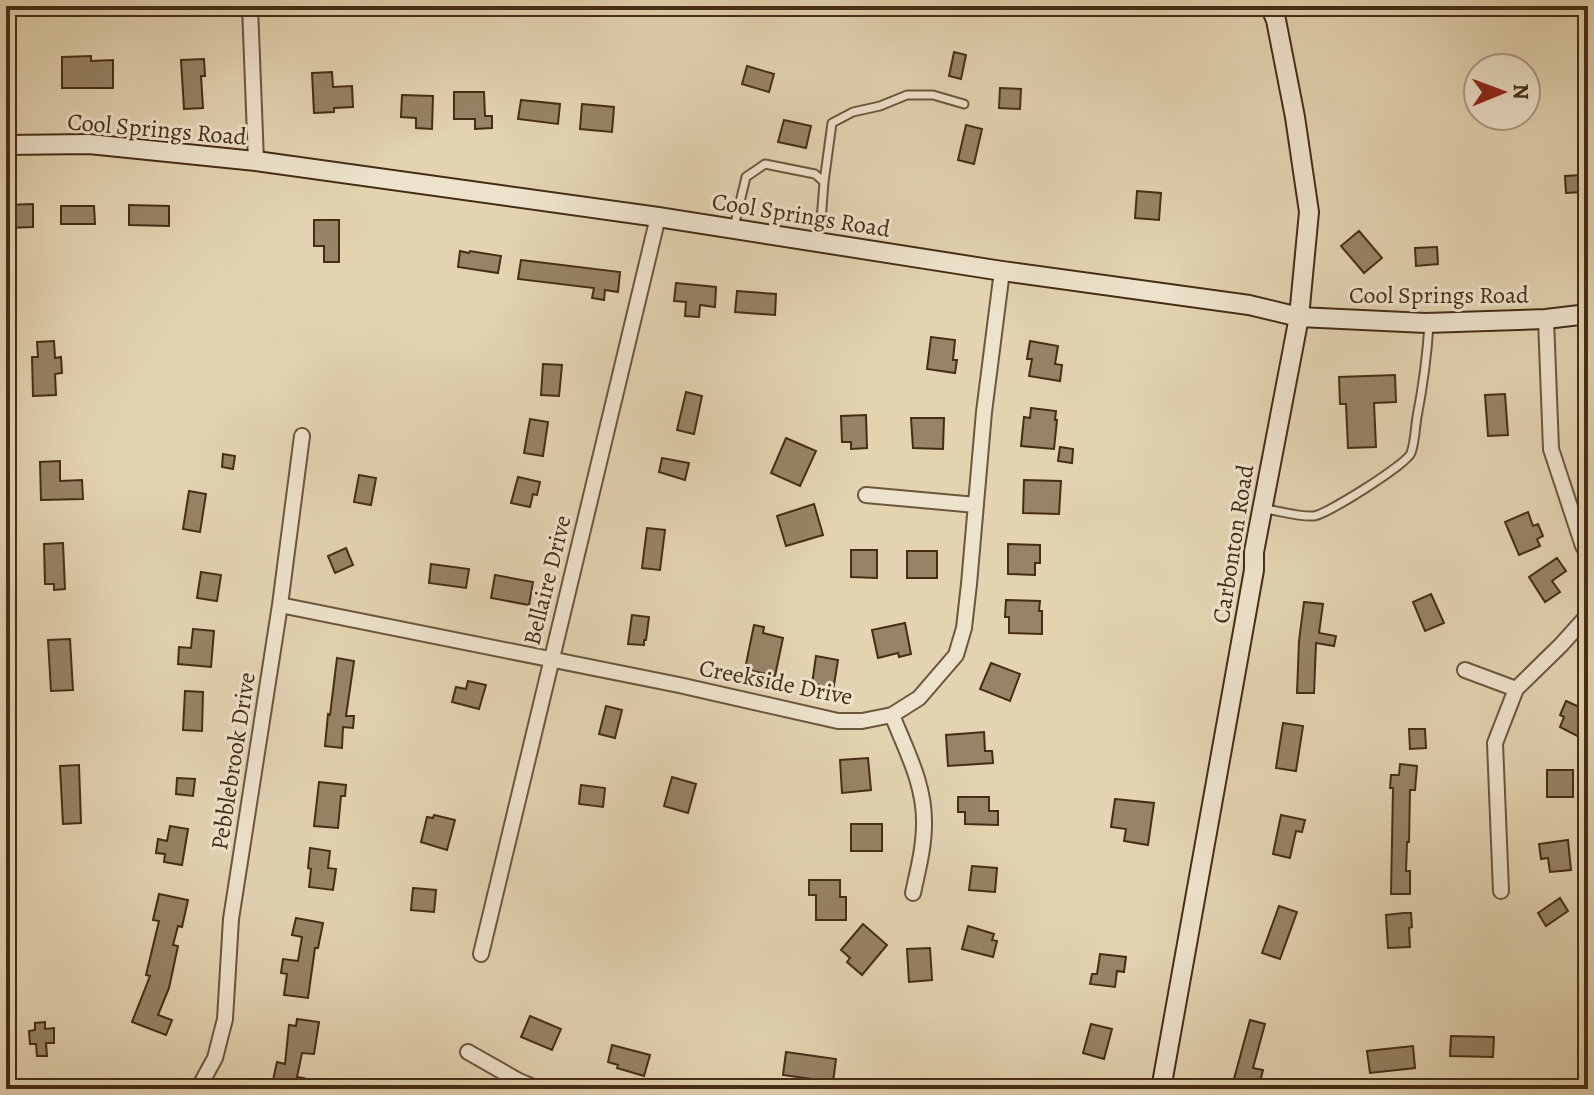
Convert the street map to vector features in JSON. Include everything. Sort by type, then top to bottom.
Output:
[{"type":"street","points":[[250,6],[256,161]]},
{"type":"street","name":"Carbonton Road","points":[[1161,1089],[1254,570],[1254,552],[1299,317],[1309,212],[1295,117],[1276,20],[1270,6]]},
{"type":"street","name":"Cool Springs Road","points":[[6,145],[89,144],[256,161],[1249,305],[1299,317],[1429,323],[1546,319],[1588,314]]},
{"type":"street","name":"Bellaire Drive","points":[[481,954],[658,217]]},
{"type":"street","name":"Creekside Drive","points":[[280,605],[679,685],[838,721],[862,721],[892,715],[919,698],[956,655],[964,628],[984,412],[1002,271]]},
{"type":"street","points":[[1546,319],[1551,449],[1588,553]]},
{"type":"street","name":"Pebblebrook Drive","points":[[198,1089],[215,1058],[225,1019],[231,919],[280,605],[302,436]]},
{"type":"street","points":[[866,495],[976,505]]},
{"type":"street","points":[[1501,891],[1495,743],[1516,689],[1588,615]]},
{"type":"street","points":[[1465,670],[1516,689]]},
{"type":"street","points":[[892,715],[922,797],[924,824],[913,893]]},
{"type":"street","points":[[468,1052],[538,1089]]},
{"type":"lane","points":[[817,242],[832,123],[853,112],[907,95],[933,95],[964,104]]},
{"type":"lane","points":[[733,229],[746,177],[765,164],[815,174],[824,182]]},
{"type":"lane","points":[[1588,201],[1585,228],[1588,256]]},
{"type":"lane","points":[[1262,509],[1318,515],[1407,460],[1420,399],[1429,323]]},
{"type":"building","points":[[954,52],[966,55],[961,79],[949,76]]},
{"type":"building","points":[[91,56],[91,61],[113,60],[113,88],[62,88],[62,57]]},
{"type":"building","points":[[204,59],[205,76],[201,76],[203,108],[184,109],[181,60]]},
{"type":"building","points":[[747,66],[774,74],[769,92],[742,84]]},
{"type":"building","points":[[332,72],[333,87],[352,86],[353,107],[314,113],[312,73]]},
{"type":"building","points":[[1000,88],[1021,89],[1020,109],[999,108]]},
{"type":"building","points":[[454,92],[484,92],[485,116],[492,116],[492,128],[475,129],[475,119],[454,119]]},
{"type":"building","points":[[402,95],[433,96],[432,129],[416,128],[416,118],[401,117]]},
{"type":"building","points":[[521,100],[560,104],[558,124],[518,119]]},
{"type":"building","points":[[582,104],[614,107],[612,132],[580,129]]},
{"type":"building","points":[[784,120],[811,126],[806,148],[778,142]]},
{"type":"building","points":[[966,125],[982,129],[974,164],[958,160]]},
{"type":"building","points":[[1582,175],[1583,192],[1566,193],[1565,176]]},
{"type":"building","points":[[1137,191],[1161,193],[1159,220],[1135,218]]},
{"type":"building","points":[[33,204],[33,227],[6,228],[6,205]]},
{"type":"building","points":[[129,205],[169,206],[169,226],[129,225]]},
{"type":"building","points":[[61,206],[94,206],[95,224],[61,224]]},
{"type":"building","points":[[314,220],[339,220],[339,262],[324,262],[324,246],[314,246]]},
{"type":"building","points":[[1359,231],[1382,258],[1364,273],[1341,246]]},
{"type":"building","points":[[1437,247],[1438,264],[1416,266],[1415,248]]},
{"type":"building","points":[[460,251],[501,256],[498,273],[458,267]]},
{"type":"building","points":[[521,260],[620,272],[618,292],[605,290],[604,300],[592,298],[594,288],[518,279]]},
{"type":"building","points":[[676,283],[716,287],[715,307],[700,305],[699,317],[685,316],[686,302],[674,301]]},
{"type":"building","points":[[737,291],[776,294],[775,315],[735,312]]},
{"type":"building","points":[[931,337],[955,340],[955,373],[927,369]]},
{"type":"building","points":[[54,341],[55,358],[61,357],[62,373],[55,374],[56,395],[33,396],[32,357],[38,357],[37,342]]},
{"type":"building","points":[[1030,341],[1058,346],[1055,364],[1062,365],[1060,381],[1029,376],[1032,359],[1027,359]]},
{"type":"building","points":[[543,364],[562,365],[559,396],[541,395]]},
{"type":"building","points":[[1395,375],[1396,402],[1374,403],[1376,447],[1348,448],[1346,404],[1340,404],[1339,377]]},
{"type":"building","points":[[686,392],[702,396],[694,434],[677,430]]},
{"type":"building","points":[[1505,394],[1508,435],[1488,436],[1485,395]]},
{"type":"building","points":[[1031,408],[1056,411],[1054,449],[1021,446],[1024,417],[1030,418]]},
{"type":"building","points":[[866,415],[867,448],[851,449],[851,442],[842,442],[841,416]]},
{"type":"building","points":[[911,418],[944,418],[943,449],[913,448]]},
{"type":"building","points":[[530,419],[548,422],[543,456],[524,453]]},
{"type":"building","points":[[786,438],[816,451],[800,486],[771,473]]},
{"type":"building","points":[[1060,447],[1073,449],[1072,463],[1058,461]]},
{"type":"building","points":[[223,454],[235,456],[233,469],[222,467]]},
{"type":"building","points":[[662,458],[689,463],[685,480],[659,472]]},
{"type":"building","points":[[60,461],[60,481],[82,480],[83,499],[41,500],[40,462]]},
{"type":"building","points":[[359,475],[376,478],[371,505],[354,502]]},
{"type":"building","points":[[518,477],[540,482],[530,507],[511,503]]},
{"type":"building","points":[[1024,480],[1061,481],[1059,514],[1023,513]]},
{"type":"building","points":[[189,491],[206,494],[200,532],[183,529]]},
{"type":"building","points":[[814,504],[823,535],[786,546],[777,516]]},
{"type":"building","points":[[1528,512],[1533,526],[1538,524],[1543,536],[1537,539],[1540,546],[1519,555],[1505,522]]},
{"type":"building","points":[[647,528],[665,530],[660,570],[642,568]]},
{"type":"building","points":[[63,543],[65,589],[54,590],[54,584],[45,584],[44,544]]},
{"type":"building","points":[[1008,544],[1040,545],[1040,563],[1035,563],[1035,575],[1008,574]]},
{"type":"building","points":[[346,548],[353,565],[335,573],[328,556]]},
{"type":"building","points":[[851,550],[877,550],[877,578],[851,577]]},
{"type":"building","points":[[907,551],[937,551],[937,578],[907,578]]},
{"type":"building","points":[[1557,558],[1566,571],[1552,581],[1560,592],[1545,602],[1529,577]]},
{"type":"building","points":[[431,564],[469,569],[466,588],[429,583]]},
{"type":"building","points":[[201,572],[221,575],[217,601],[197,598]]},
{"type":"building","points":[[495,575],[533,582],[529,605],[491,598]]},
{"type":"building","points":[[1431,594],[1444,623],[1425,631],[1413,602]]},
{"type":"building","points":[[1006,600],[1040,601],[1042,634],[1009,633],[1009,617],[1005,617]]},
{"type":"building","points":[[1304,602],[1323,604],[1319,633],[1336,636],[1334,646],[1316,643],[1314,693],[1297,693]]},
{"type":"building","points":[[632,615],[649,617],[644,645],[628,644]]},
{"type":"building","points":[[905,623],[911,654],[899,657],[898,653],[878,658],[872,630]]},
{"type":"building","points":[[754,625],[764,627],[763,633],[783,638],[775,676],[745,669]]},
{"type":"building","points":[[193,629],[214,631],[211,667],[178,664],[179,647],[191,648]]},
{"type":"building","points":[[70,639],[73,690],[51,691],[48,640]]},
{"type":"building","points":[[816,656],[838,660],[833,691],[819,689],[819,685],[812,684]]},
{"type":"building","points":[[337,658],[354,661],[346,716],[354,716],[353,728],[343,727],[342,748],[325,746]]},
{"type":"building","points":[[991,663],[1020,674],[1010,701],[980,689]]},
{"type":"building","points":[[468,681],[486,685],[479,709],[452,702],[456,687],[466,689]]},
{"type":"building","points":[[185,691],[203,692],[202,731],[183,730]]},
{"type":"building","points":[[1566,701],[1588,711],[1588,724],[1581,738],[1560,727],[1564,717],[1560,715]]},
{"type":"building","points":[[606,706],[622,710],[615,738],[599,734]]},
{"type":"building","points":[[1283,723],[1303,726],[1296,771],[1276,768]]},
{"type":"building","points":[[1409,729],[1425,729],[1426,748],[1410,749]]},
{"type":"building","points":[[984,732],[985,751],[992,751],[993,763],[948,766],[946,735]]},
{"type":"building","points":[[868,758],[871,790],[842,793],[840,760]]},
{"type":"building","points":[[1400,764],[1417,766],[1415,790],[1410,790],[1407,842],[1406,871],[1410,871],[1410,894],[1391,894],[1393,788],[1390,788],[1391,775],[1399,775]]},
{"type":"building","points":[[79,765],[81,823],[63,824],[60,766]]},
{"type":"building","points":[[1547,770],[1573,770],[1573,797],[1547,797]]},
{"type":"building","points":[[672,777],[696,784],[688,813],[664,806]]},
{"type":"building","points":[[177,778],[195,779],[193,796],[176,794]]},
{"type":"building","points":[[319,782],[346,785],[345,796],[341,796],[338,828],[314,826]]},
{"type":"building","points":[[581,785],[605,788],[603,807],[579,804]]},
{"type":"building","points":[[958,797],[989,797],[989,811],[998,811],[998,825],[965,824],[965,812],[958,812]]},
{"type":"building","points":[[1115,799],[1154,803],[1148,845],[1124,841],[1126,829],[1111,827]]},
{"type":"building","points":[[434,815],[455,820],[447,850],[421,842],[427,817],[433,818]]},
{"type":"building","points":[[1281,815],[1305,820],[1302,832],[1296,831],[1290,858],[1273,854]]},
{"type":"building","points":[[851,824],[882,824],[882,851],[851,851]]},
{"type":"building","points":[[170,826],[188,829],[182,865],[164,862],[165,854],[156,853],[158,839],[167,841]]},
{"type":"building","points":[[1568,840],[1571,870],[1550,872],[1548,858],[1541,859],[1539,844]]},
{"type":"building","points":[[310,848],[330,851],[328,868],[336,869],[333,890],[309,887]]},
{"type":"building","points":[[972,866],[997,868],[995,892],[969,890]]},
{"type":"building","points":[[809,880],[840,880],[840,897],[846,897],[846,920],[816,920],[816,895],[809,895]]},
{"type":"building","points":[[413,888],[436,890],[434,912],[411,910]]},
{"type":"building","points":[[159,894],[188,900],[182,927],[178,926],[173,945],[178,946],[169,988],[158,1015],[172,1020],[166,1035],[132,1022],[150,976],[146,975],[159,921],[153,920]]},
{"type":"building","points":[[1560,898],[1568,911],[1546,926],[1538,913]]},
{"type":"building","points":[[1279,906],[1297,912],[1280,959],[1262,953]]},
{"type":"building","points":[[1411,913],[1410,947],[1388,948],[1386,915]]},
{"type":"building","points":[[296,918],[323,923],[318,948],[315,948],[308,998],[284,995],[287,974],[281,973],[283,959],[298,961],[302,937],[292,935]]},
{"type":"building","points":[[863,924],[887,945],[862,975],[847,962],[850,958],[841,950]]},
{"type":"building","points":[[968,926],[994,934],[992,940],[997,941],[993,957],[962,949]]},
{"type":"building","points":[[930,948],[932,980],[909,982],[907,949]]},
{"type":"building","points":[[1100,954],[1126,957],[1124,972],[1117,971],[1115,987],[1090,984],[1092,974],[1097,974]]},
{"type":"building","points":[[530,1016],[561,1029],[552,1050],[521,1037]]},
{"type":"building","points":[[297,1019],[319,1022],[314,1054],[302,1053],[297,1077],[304,1078],[302,1089],[271,1089],[277,1062],[285,1064],[289,1025],[296,1026]]},
{"type":"building","points":[[1250,1020],[1265,1024],[1253,1068],[1263,1070],[1259,1086],[1234,1079]]},
{"type":"building","points":[[45,1022],[45,1029],[54,1028],[54,1043],[46,1043],[47,1056],[37,1056],[36,1044],[30,1044],[29,1031],[35,1030],[35,1023]]},
{"type":"building","points":[[1091,1024],[1112,1029],[1104,1059],[1083,1053]]},
{"type":"building","points":[[1451,1036],[1494,1037],[1493,1057],[1450,1056]]},
{"type":"building","points":[[612,1045],[650,1055],[644,1076],[608,1062]]},
{"type":"building","points":[[1413,1046],[1415,1068],[1370,1073],[1367,1051]]},
{"type":"building","points":[[786,1052],[836,1059],[833,1082],[783,1075]]}]
